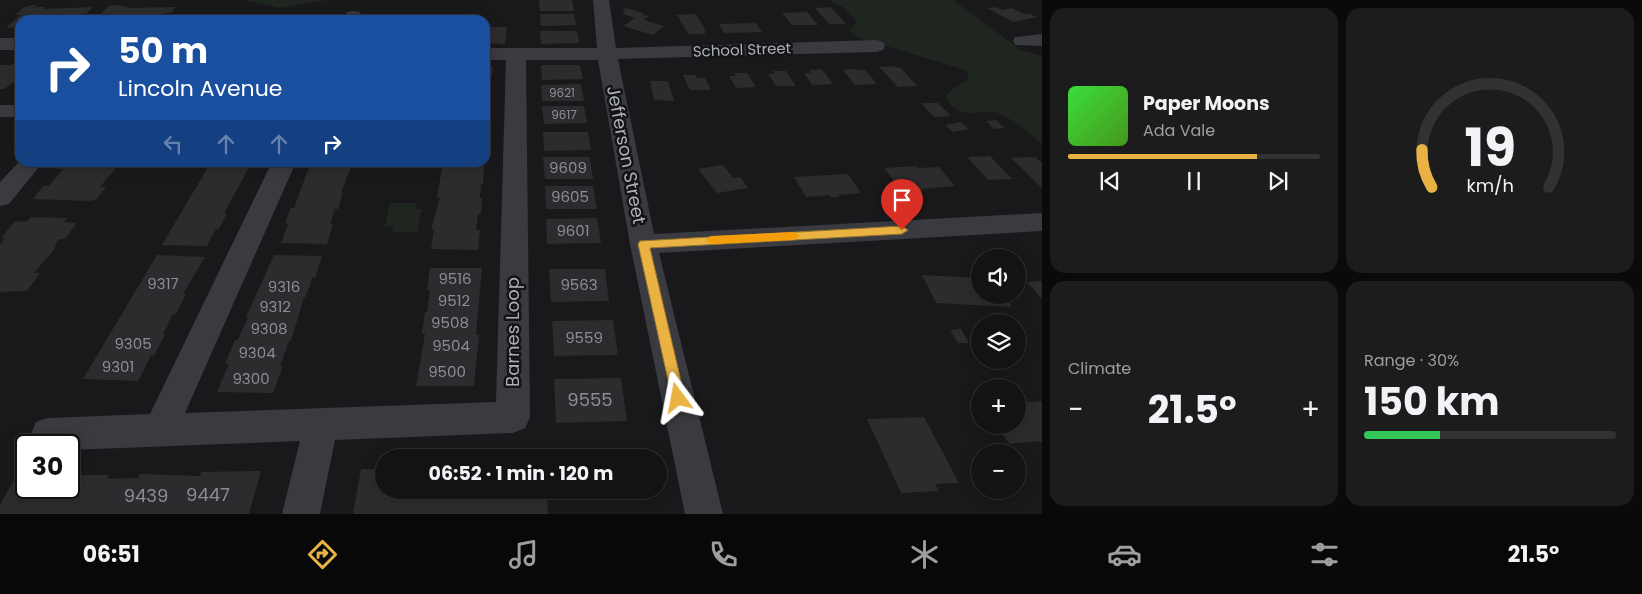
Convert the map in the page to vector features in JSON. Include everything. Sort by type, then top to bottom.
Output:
[{"type":"street","name":"Jefferson Street","points":[[601,0],[607,54],[644,244],[704,514]]},
{"type":"street","points":[[1022,41],[1042,40]]},
{"type":"street","points":[[0,44],[15,44]]},
{"type":"street","name":"School Street","points":[[607,54],[876,46]]},
{"type":"street","points":[[490,54],[607,54]]},
{"type":"street","name":"Barnes Loop","points":[[48,434],[513,418],[516,54]]},
{"type":"street","points":[[0,111],[15,111]]},
{"type":"street","points":[[0,198],[28,167]]},
{"type":"street","points":[[160,430],[282,167]]},
{"type":"street","points":[[644,244],[1042,222]]},
{"type":"street","points":[[301,514],[321,424]]},
{"type":"shaded area","points":[[245,0],[325,0],[280,8]]},
{"type":"shaded area","points":[[829,0],[953,0],[1022,51],[1042,56],[1042,144],[1016,123],[1000,114],[993,112],[971,113],[957,110],[945,96],[958,85],[966,82],[969,74],[965,70],[857,37],[848,30],[857,22],[843,7]]},
{"type":"shaded area","points":[[390,203],[416,203],[416,209],[422,209],[417,232],[393,232],[394,226],[385,226]]},
{"type":"building","points":[[539,0],[572,0],[574,11],[540,11]]},
{"type":"building","points":[[31,5],[37,5],[34,7],[45,7],[43,9],[93,7],[86,14],[80,15],[15,15],[23,8]]},
{"type":"building","points":[[113,5],[129,7],[127,8],[176,7],[171,13],[165,15],[101,14],[107,7]]},
{"type":"building","points":[[831,7],[846,24],[829,24],[815,8]]},
{"type":"building","points":[[996,7],[1002,10],[1012,8],[1037,17],[1013,22],[987,8]]},
{"type":"building","points":[[626,8],[649,16],[644,20],[664,26],[653,35],[623,26],[635,18],[623,14],[625,12],[621,11]]},
{"type":"building","points":[[807,12],[818,25],[792,25],[782,13]]},
{"type":"building","points":[[540,14],[574,14],[576,25],[541,26]]},
{"type":"building","points":[[696,14],[706,34],[688,34],[677,15]]},
{"type":"building","points":[[15,20],[15,27],[6,28]]},
{"type":"building","points":[[756,23],[762,32],[724,33],[719,24]]},
{"type":"building","points":[[490,27],[507,27],[505,44],[490,43]]},
{"type":"building","points":[[540,31],[577,31],[579,43],[541,44]]},
{"type":"building","points":[[15,63],[15,82],[4,89],[0,89],[0,65]]},
{"type":"building","points":[[541,65],[580,65],[583,79],[542,80]]},
{"type":"building","points":[[891,66],[901,68],[917,86],[898,87],[879,67]]},
{"type":"building","points":[[490,67],[493,67],[492,76],[490,76]]},
{"type":"building","points":[[822,69],[833,84],[812,85],[804,73],[811,73],[809,70]]},
{"type":"building","points":[[843,70],[865,70],[877,84],[855,85]]},
{"type":"building","points":[[773,71],[786,71],[796,86],[776,86],[768,74],[775,74]]},
{"type":"building","points":[[734,73],[747,73],[756,87],[736,88],[729,76],[736,76]]},
{"type":"building","points":[[683,75],[696,75],[697,78],[705,78],[711,90],[690,90]]},
{"type":"building","points":[[650,81],[668,81],[674,101],[654,100]]},
{"type":"building","points":[[581,84],[584,101],[542,101],[541,85]]},
{"type":"building","points":[[921,103],[938,103],[951,116],[934,117]]},
{"type":"building","points":[[542,106],[584,106],[587,123],[544,124]]},
{"type":"building","points":[[996,120],[1005,128],[994,129],[986,121]]},
{"type":"building","points":[[961,122],[969,129],[953,132],[945,125]]},
{"type":"building","points":[[543,132],[588,132],[591,150],[544,151]]},
{"type":"building","points":[[990,156],[1012,179],[988,180],[967,157]]},
{"type":"building","points":[[543,157],[590,157],[593,179],[545,179]]},
{"type":"building","points":[[1035,157],[1042,163],[1042,188],[1011,158]]},
{"type":"building","points":[[723,165],[733,178],[740,177],[748,188],[717,193],[698,169]]},
{"type":"building","points":[[916,166],[918,168],[939,167],[955,186],[922,189],[924,191],[901,190],[884,168]]},
{"type":"building","points":[[59,167],[117,167],[100,187],[106,187],[96,200],[33,199],[43,186],[49,186],[63,169],[57,169]]},
{"type":"building","points":[[208,167],[249,167],[224,213],[227,213],[219,229],[216,229],[207,246],[162,245]]},
{"type":"building","points":[[309,167],[351,167],[341,193],[343,193],[338,209],[335,209],[330,224],[333,224],[327,244],[281,243],[288,224],[285,223],[291,208],[294,208]]},
{"type":"building","points":[[442,167],[484,167],[480,198],[482,198],[481,214],[478,214],[476,230],[480,230],[478,250],[431,249],[434,229],[431,229],[440,197],[437,197]]},
{"type":"building","points":[[848,174],[861,193],[838,195],[840,197],[831,197],[829,195],[806,197],[794,177]]},
{"type":"building","points":[[545,186],[593,186],[597,209],[546,209]]},
{"type":"building","points":[[31,217],[68,218],[64,222],[77,223],[65,239],[59,239],[54,247],[56,247],[34,273],[40,273],[27,291],[0,292],[0,245],[5,238],[1,238],[14,222],[27,221]]},
{"type":"building","points":[[597,218],[601,243],[547,244],[546,219]]},
{"type":"building","points":[[157,255],[205,257],[183,294],[186,294],[176,314],[173,314],[154,356],[151,355],[138,381],[83,379]]},
{"type":"building","points":[[274,255],[322,256],[315,278],[313,277],[304,297],[291,341],[289,341],[280,366],[283,366],[273,393],[217,392],[229,364],[225,364],[235,340],[238,340],[248,317],[246,317]]},
{"type":"building","points":[[430,268],[482,268],[476,335],[479,335],[474,386],[416,386],[425,334],[422,334],[430,290],[427,290]]},
{"type":"building","points":[[549,269],[605,269],[609,301],[551,302]]},
{"type":"building","points":[[922,275],[971,278],[971,304],[1010,304],[1012,307],[936,303]]},
{"type":"building","points":[[1042,281],[1042,299],[1027,282]]},
{"type":"building","points":[[613,320],[618,355],[554,356],[552,321]]},
{"type":"building","points":[[961,329],[969,343],[958,343],[950,330]]},
{"type":"building","points":[[621,378],[627,421],[556,423],[554,379]]},
{"type":"building","points":[[1042,401],[1042,443],[1038,441],[1009,444],[1003,434],[1026,434],[1026,402]]},
{"type":"building","points":[[924,417],[959,483],[935,484],[939,491],[901,493],[867,419]]},
{"type":"building","points":[[361,469],[375,469],[375,499],[547,499],[548,514],[353,514]]},
{"type":"building","points":[[261,471],[249,514],[0,514],[0,505],[13,481],[15,481],[15,499],[80,499],[80,475],[109,475],[107,479],[138,478],[140,474],[200,476],[201,472]]},
{"type":"slow traffic","points":[[711,240],[794,236]]},
{"type":"route","points":[[678,398],[644,244],[902,230]]}]
